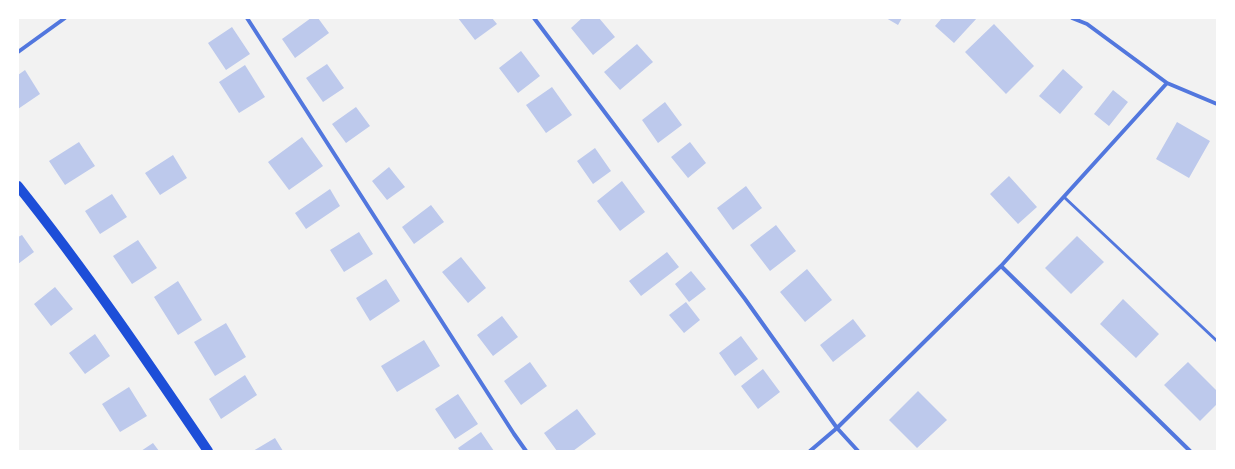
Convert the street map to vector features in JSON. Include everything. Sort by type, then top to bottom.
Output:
[{"type":"main road","points":[[18,186],[47,222],[134,342],[208,451]]},
{"type":"street","points":[[18,52],[65,18]]},
{"type":"street","points":[[247,18],[526,451]]},
{"type":"street","points":[[534,18],[745,300],[837,428],[858,451]]},
{"type":"street","points":[[1072,18],[1087,24],[1167,83],[1217,104]]},
{"type":"street","points":[[810,451],[837,428],[1001,266],[1167,83]]},
{"type":"street","points":[[1001,266],[1190,451]]},
{"type":"lane","points":[[1064,197],[1217,342]]},
{"type":"building","points":[[311,18],[318,18],[329,33],[295,58],[282,39]]},
{"type":"building","points":[[458,18],[492,18],[497,24],[475,40]]},
{"type":"building","points":[[582,18],[599,18],[615,37],[593,55],[571,28]]},
{"type":"building","points":[[886,18],[902,18],[898,25]]},
{"type":"building","points":[[942,18],[977,18],[954,43],[935,26]]},
{"type":"building","points":[[994,24],[1034,66],[1006,94],[965,52]]},
{"type":"building","points":[[232,27],[250,54],[226,70],[208,43]]},
{"type":"building","points":[[637,44],[653,62],[620,90],[604,72]]},
{"type":"building","points":[[521,51],[540,76],[518,93],[499,68]]},
{"type":"building","points":[[327,64],[344,88],[323,102],[306,78]]},
{"type":"building","points":[[245,65],[265,97],[239,113],[219,82]]},
{"type":"building","points":[[1063,69],[1083,87],[1060,114],[1039,96]]},
{"type":"building","points":[[25,70],[40,94],[18,109],[18,75]]},
{"type":"building","points":[[552,87],[572,115],[546,133],[526,105]]},
{"type":"building","points":[[1113,90],[1128,102],[1109,126],[1094,114]]},
{"type":"building","points":[[665,102],[682,125],[658,143],[642,120]]},
{"type":"building","points":[[356,107],[370,126],[346,143],[332,124]]},
{"type":"building","points":[[1177,122],[1210,141],[1189,178],[1156,159]]},
{"type":"building","points":[[302,137],[323,166],[289,190],[268,162]]},
{"type":"building","points":[[79,142],[95,166],[65,185],[49,161]]},
{"type":"building","points":[[690,142],[706,163],[688,178],[671,157]]},
{"type":"building","points":[[595,148],[611,171],[593,184],[577,161]]},
{"type":"building","points":[[173,155],[187,178],[160,195],[145,173]]},
{"type":"building","points":[[389,167],[405,187],[387,200],[372,181]]},
{"type":"building","points":[[1009,176],[1037,207],[1018,224],[990,194]]},
{"type":"building","points":[[622,181],[645,212],[620,231],[597,201]]},
{"type":"building","points":[[746,186],[762,208],[733,230],[717,208]]},
{"type":"building","points":[[330,189],[340,206],[306,229],[295,213]]},
{"type":"building","points":[[112,194],[127,217],[100,234],[85,211]]},
{"type":"building","points":[[431,205],[444,222],[414,244],[402,227]]},
{"type":"building","points":[[776,225],[796,251],[770,271],[750,245]]},
{"type":"building","points":[[359,232],[373,254],[344,272],[330,250]]},
{"type":"building","points":[[22,235],[34,252],[18,264],[18,237]]},
{"type":"building","points":[[1077,236],[1104,262],[1071,294],[1045,268]]},
{"type":"building","points":[[138,240],[157,268],[132,284],[113,256]]},
{"type":"building","points":[[667,252],[679,267],[641,296],[629,281]]},
{"type":"building","points":[[461,257],[486,288],[468,303],[442,272]]},
{"type":"building","points":[[807,269],[832,300],[805,322],[780,292]]},
{"type":"building","points":[[691,271],[706,289],[689,302],[675,284]]},
{"type":"building","points":[[386,279],[400,301],[370,321],[356,298]]},
{"type":"building","points":[[178,281],[202,320],[178,335],[154,297]]},
{"type":"building","points":[[55,287],[73,309],[51,326],[34,304]]},
{"type":"building","points":[[1123,299],[1159,334],[1136,358],[1100,324]]},
{"type":"building","points":[[686,302],[700,320],[684,333],[669,315]]},
{"type":"building","points":[[502,316],[518,337],[493,356],[477,335]]},
{"type":"building","points":[[853,319],[866,336],[833,362],[820,345]]},
{"type":"building","points":[[226,323],[246,357],[215,376],[194,342]]},
{"type":"building","points":[[95,334],[110,356],[85,374],[69,353]]},
{"type":"building","points":[[741,336],[758,359],[735,376],[719,353]]},
{"type":"building","points":[[424,340],[440,366],[397,392],[381,366]]},
{"type":"building","points":[[530,362],[547,386],[521,405],[504,381]]},
{"type":"building","points":[[1188,362],[1217,391],[1217,404],[1200,421],[1164,385]]},
{"type":"building","points":[[763,369],[780,392],[758,409],[741,386]]},
{"type":"building","points":[[245,375],[257,395],[221,419],[209,399]]},
{"type":"building","points":[[129,387],[147,416],[120,432],[102,404]]},
{"type":"building","points":[[918,391],[947,420],[917,448],[889,420]]},
{"type":"building","points":[[458,394],[478,424],[455,439],[435,409]]},
{"type":"building","points":[[577,409],[596,434],[573,451],[557,451],[544,433]]},
{"type":"building","points":[[481,432],[494,451],[460,451],[458,448]]},
{"type":"building","points":[[275,438],[283,451],[253,451]]},
{"type":"building","points":[[153,443],[159,451],[141,451]]}]
